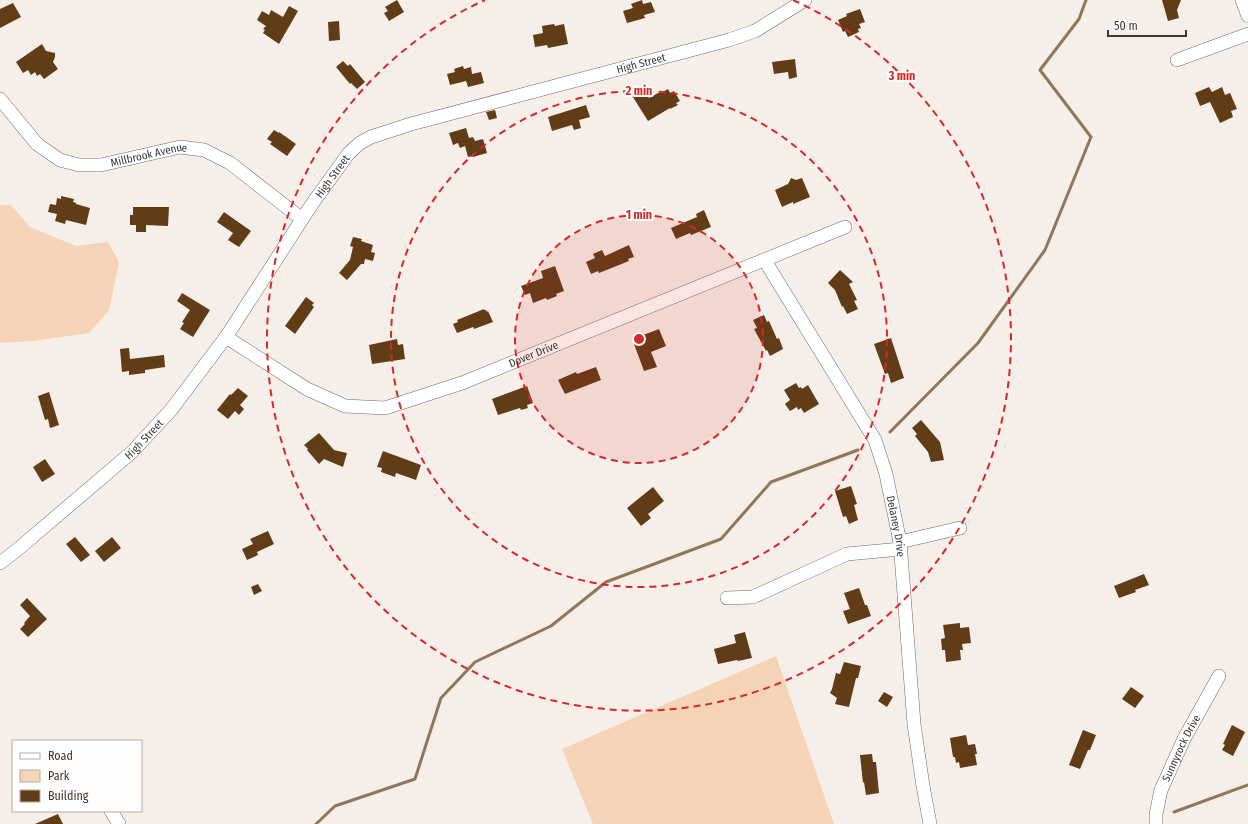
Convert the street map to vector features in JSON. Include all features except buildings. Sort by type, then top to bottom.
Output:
[{"type":"street","name":"High Street","points":[[0,563],[132,452],[171,410],[226,338],[302,219],[349,153],[360,143],[372,137],[411,124],[729,40],[755,31],[805,0]]},
{"type":"street","points":[[1242,0],[1248,16]]},
{"type":"street","points":[[1177,60],[1248,34]]},
{"type":"street","name":"Millbrook Avenue","points":[[0,99],[37,144],[60,160],[79,165],[101,165],[180,147],[204,150],[230,163],[302,219]]},
{"type":"street","name":"Dover Drive","points":[[226,338],[307,388],[345,406],[385,408],[462,383],[765,261],[845,227]]},
{"type":"street","name":"Delaney Drive","points":[[765,261],[875,440],[886,474],[901,546],[914,724],[930,824]]},
{"type":"street","points":[[727,598],[752,597],[847,554],[901,546],[960,528]]},
{"type":"street","name":"Sunnyrock Drive","points":[[1156,824],[1156,814],[1161,790],[1184,739],[1219,676]]},
{"type":"street","points":[[112,812],[119,824]]},
{"type":"green space","points":[[0,205],[11,205],[30,227],[76,246],[108,242],[119,262],[109,310],[89,333],[34,341],[0,343]]},
{"type":"green space","points":[[776,656],[834,824],[593,824],[562,749]]},
{"type":"waterway","points":[[890,432],[978,343],[1045,250],[1091,137],[1040,70],[1079,19],[1086,0]]},
{"type":"waterway","points":[[316,824],[335,806],[415,779],[441,698],[475,662],[551,626],[606,582],[721,539],[771,482],[858,450]]},
{"type":"waterway","points":[[1174,812],[1248,785]]}]
